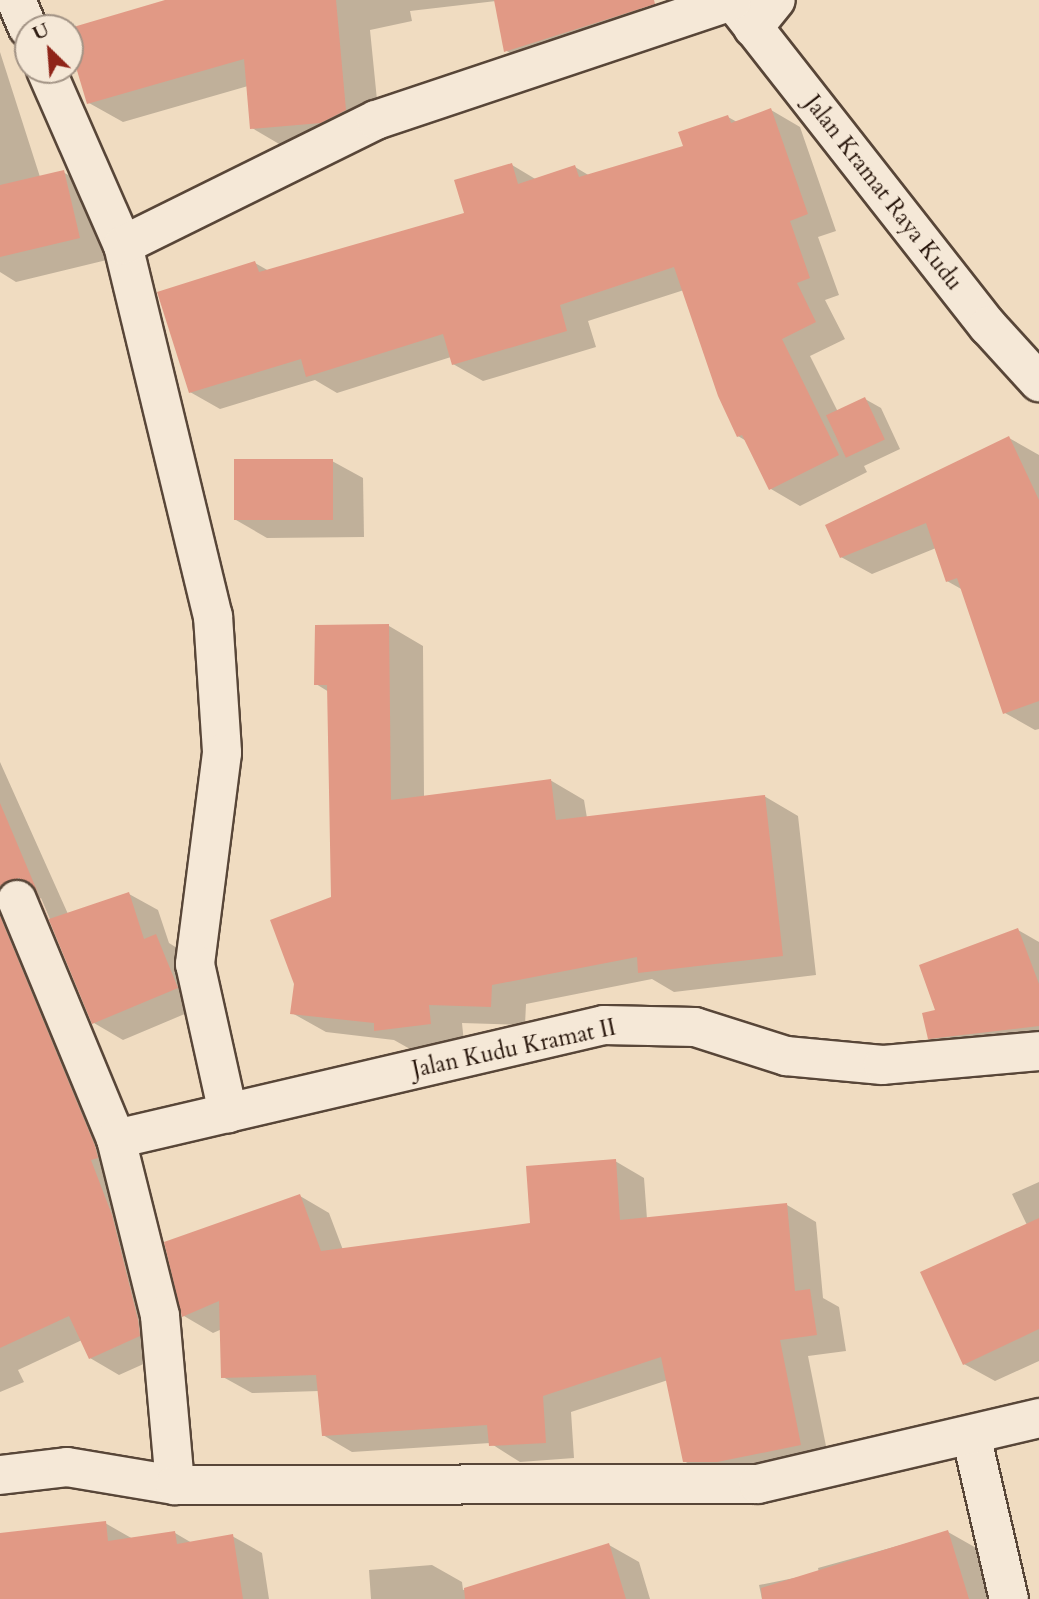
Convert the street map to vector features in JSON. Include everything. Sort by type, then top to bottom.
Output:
[{"type":"street","points":[[122,245],[376,120],[748,7]]},
{"type":"street","name":"Jalan Kramat Raya Kudu","points":[[748,7],[988,326],[1039,382]]},
{"type":"street","points":[[52,84],[122,245],[213,616],[222,753],[195,964],[228,1113]]},
{"type":"street","points":[[16,901],[116,1139],[160,1315],[175,1485]]},
{"type":"street","name":"Jalan Kudu Kramat II","points":[[116,1139],[604,1025],[695,1027],[786,1056],[883,1065],[1039,1051]]},
{"type":"street","points":[[0,1475],[67,1467],[175,1485],[758,1484],[1039,1418]]},
{"type":"street","points":[[971,1435],[1009,1599]]},
{"type":"building","points":[[165,0],[336,0],[346,110],[321,123],[250,129],[244,59],[87,104],[81,84],[84,84],[84,24]]},
{"type":"building","points":[[494,0],[654,0],[655,4],[504,52]]},
{"type":"building","points":[[771,108],[808,214],[790,221],[810,278],[797,283],[816,322],[782,339],[839,455],[769,490],[742,435],[737,437],[718,396],[674,267],[560,305],[567,331],[452,365],[443,334],[306,377],[301,359],[189,393],[157,292],[255,261],[259,272],[464,213],[454,180],[512,163],[518,184],[575,165],[579,177],[683,146],[678,132],[728,115],[731,123]]},
{"type":"building","points":[[64,170],[80,238],[0,257],[0,185]]},
{"type":"building","points":[[865,397],[885,440],[846,458],[826,415]]},
{"type":"building","points":[[1009,436],[1039,500],[1039,701],[1003,714],[957,578],[946,582],[926,523],[840,558],[825,525]]},
{"type":"building","points":[[234,459],[333,459],[333,520],[234,520]]},
{"type":"building","points":[[389,624],[391,800],[551,779],[556,820],[765,795],[783,956],[638,973],[637,957],[492,985],[491,1007],[429,1005],[431,1024],[374,1031],[374,1023],[290,1014],[294,984],[270,920],[331,897],[327,685],[314,685],[315,625]]},
{"type":"building","points":[[0,803],[49,919],[129,892],[144,939],[156,934],[178,988],[92,1024],[37,891],[19,878],[0,886]]},
{"type":"building","points":[[0,916],[95,1146],[98,1158],[91,1160],[112,1215],[138,1320],[140,1336],[89,1359],[69,1316],[0,1348]]},
{"type":"building","points":[[1018,928],[1039,984],[1039,1026],[928,1039],[922,1013],[935,1010],[919,965]]},
{"type":"building","points":[[616,1159],[620,1220],[787,1203],[795,1291],[810,1289],[817,1335],[780,1340],[801,1445],[717,1462],[683,1462],[661,1357],[543,1396],[546,1443],[489,1446],[487,1425],[322,1436],[316,1375],[221,1378],[219,1301],[182,1317],[164,1242],[300,1194],[321,1251],[530,1223],[526,1166]]},
{"type":"building","points":[[1039,1218],[1039,1329],[963,1365],[920,1272]]},
{"type":"building","points":[[106,1521],[108,1541],[175,1531],[177,1544],[233,1534],[243,1599],[0,1599],[0,1533]]},
{"type":"building","points":[[948,1530],[969,1599],[762,1599],[761,1588]]},
{"type":"building","points":[[609,1543],[626,1599],[465,1599],[464,1588]]}]
